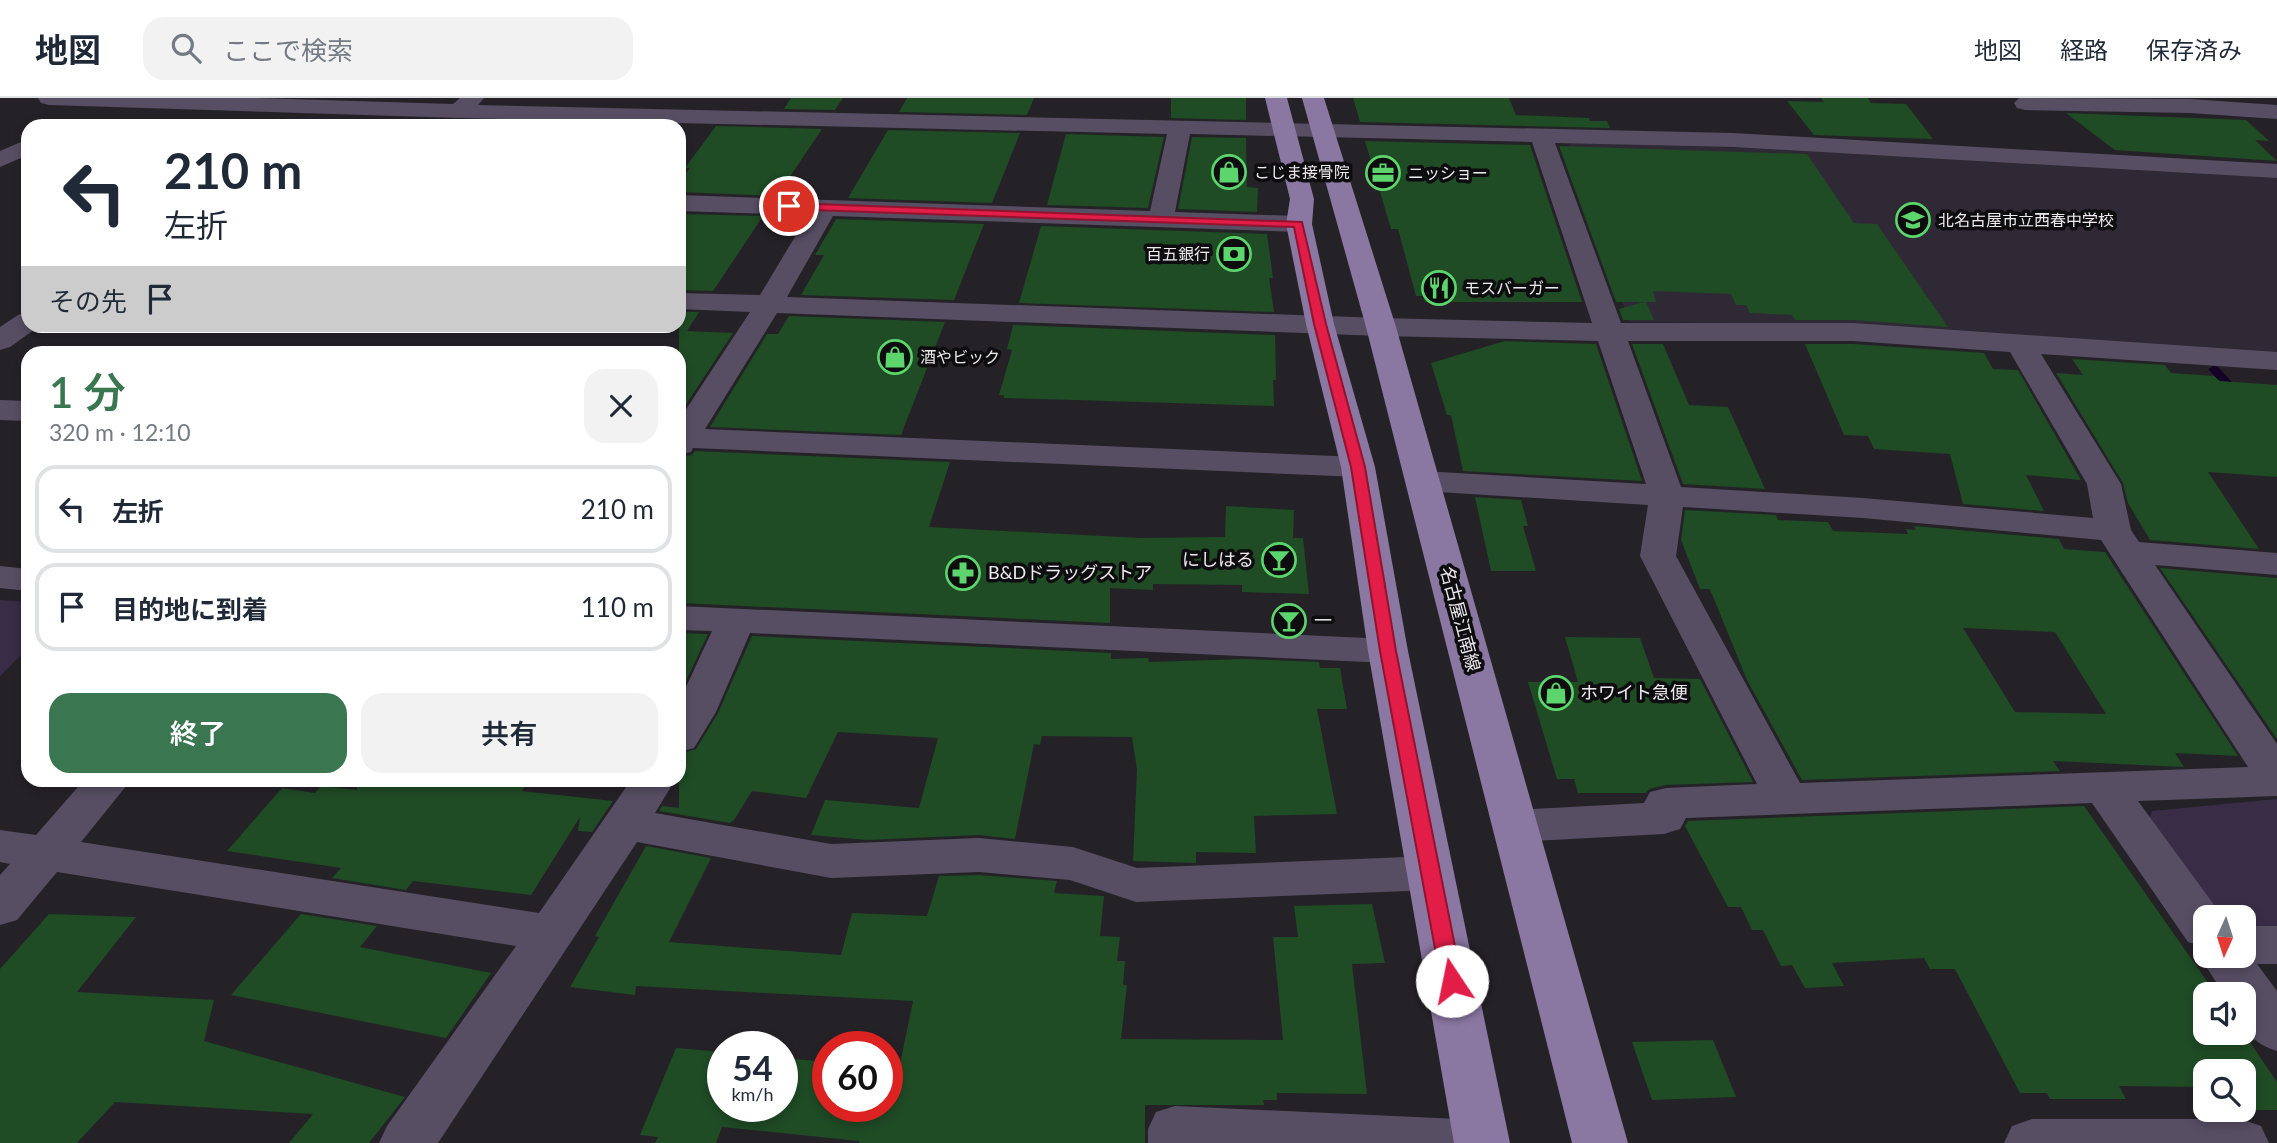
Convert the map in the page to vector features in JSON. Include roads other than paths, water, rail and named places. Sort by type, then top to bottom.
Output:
[{"type":"main road","points":[[1280,113],[1302,198],[1299,224],[1320,324],[1358,467],[1388,651],[1482,1143]]},
{"type":"main road","name":"名古屋江南線","points":[[1317,115],[1381,327],[1600,1143]]},
{"type":"street","points":[[49,98],[234,103],[466,104],[1180,127],[1280,113],[1541,136],[1837,144],[2277,171]]},
{"type":"street","points":[[81,119],[120,99]]},
{"type":"street","points":[[2022,101],[2190,106],[2277,112]]},
{"type":"street","points":[[2022,101],[2098,159]]},
{"type":"street","points":[[211,119],[234,103]]},
{"type":"street","points":[[1161,219],[1180,127]]},
{"type":"street","points":[[1541,136],[1667,495],[1658,556],[1786,798]]},
{"type":"street","points":[[0,160],[21,150]]},
{"type":"street","points":[[686,203],[1299,224]]},
{"type":"street","points":[[686,432],[769,304],[825,208]]},
{"type":"street","points":[[686,301],[1381,327],[1609,332],[1853,332],[2277,361]]},
{"type":"street","points":[[0,341],[21,326]]},
{"type":"street","points":[[2020,344],[2104,484],[2120,541],[2277,779]]},
{"type":"street","points":[[0,410],[21,411]]},
{"type":"street","points":[[686,441],[1358,467]]},
{"type":"street","points":[[1422,481],[1863,508],[2277,564]]},
{"type":"street","points":[[0,578],[21,580]]},
{"type":"street","points":[[686,618],[1388,651]]},
{"type":"street","points":[[686,727],[736,620]]},
{"type":"street","points":[[1516,826],[1664,818],[1665,803],[2277,779]]},
{"type":"street","points":[[0,907],[103,787]]},
{"type":"street","points":[[407,1143],[649,787]]},
{"type":"street","points":[[2105,787],[2193,912]]},
{"type":"street","points":[[626,824],[831,861],[979,855],[1073,864],[1136,885],[1432,873]]},
{"type":"street","points":[[0,846],[550,933]]},
{"type":"street","points":[[2256,945],[2277,945]]},
{"type":"street","points":[[2233,968],[2277,1030]]},
{"type":"street","points":[[1176,1143],[1175,1129],[1458,1143]]},
{"type":"street","points":[[2032,1143],[2241,1143]]},
{"type":"waterway","points":[[2214,369],[2237,394]]},
{"type":"place","name":"こじま接骨院","points":[[1229,172]]},
{"type":"place","name":"ニッショー","points":[[1383,173]]},
{"type":"place","name":"北名古屋市立西春中学校","points":[[1913,220]]},
{"type":"place","name":"百五銀行","points":[[1234,254]]},
{"type":"place","name":"モスバーガー","points":[[1439,288]]},
{"type":"place","name":"酒やビック","points":[[895,357]]},
{"type":"place","name":"にしはる","points":[[1279,560]]},
{"type":"place","name":"B&Dドラッグストア","points":[[963,573]]},
{"type":"place","name":"一","points":[[1289,621]]},
{"type":"place","name":"ホワイト急便","points":[[1556,693]]}]
